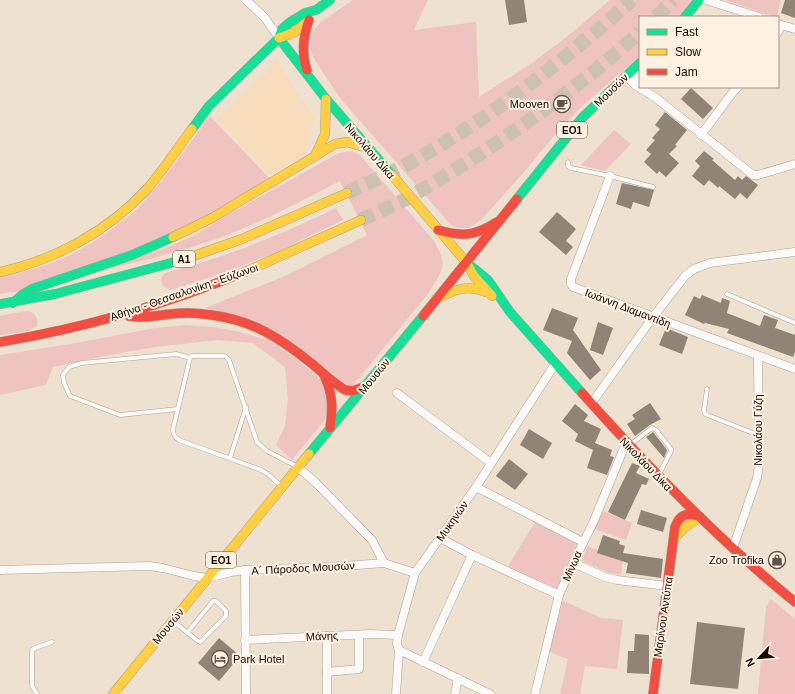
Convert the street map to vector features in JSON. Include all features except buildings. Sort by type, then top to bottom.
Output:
[{"type":"main road","points":[[0,272],[23,267],[70,247],[102,228],[128,208],[147,189],[209,106],[279,38],[282,29],[305,13],[316,10],[330,0]]},
{"type":"main road","points":[[686,16],[699,0]]},
{"type":"main road","points":[[311,80],[306,69],[303,56],[303,44],[305,31],[316,10]]},
{"type":"main road","points":[[279,38],[288,37],[294,34],[310,20]]},
{"type":"main road","name":"Νικολάου Δίκα","points":[[279,38],[326,99],[466,262],[474,276],[491,295],[510,312]]},
{"type":"main road","name":"Μουσών","points":[[113,694],[282,486],[366,386],[583,117],[639,64]]},
{"type":"main road","points":[[314,156],[323,143],[326,133],[326,99]]},
{"type":"main road","points":[[13,303],[32,289],[132,255],[172,238],[212,218],[328,147],[341,142],[351,142],[367,148]]},
{"type":"main road","name":"Α1","points":[[0,304],[13,303],[87,286],[170,264],[242,239],[347,193]]},
{"type":"main road","name":"Αθήνα - Θεσσαλονίκη - Εύζωνοι","points":[[0,342],[39,336],[123,315],[233,277],[361,220]]},
{"type":"main road","points":[[438,230],[458,235],[474,234],[499,221]]},
{"type":"main road","name":"Νικολάου Δίκα","points":[[466,262],[488,280],[510,312],[627,444],[700,517],[774,585],[795,602]]},
{"type":"main road","points":[[436,299],[458,289],[470,287],[476,288],[491,295]]},
{"type":"main road","points":[[123,315],[137,318],[192,313],[213,315],[245,323],[274,335],[345,390],[350,392],[366,386]]},
{"type":"main road","points":[[324,375],[331,389],[334,400],[330,428]]},
{"type":"main road","name":"Μαρίνου Αντύπα","points":[[653,694],[677,507],[673,491]]},
{"type":"main road","points":[[675,527],[678,519],[684,514],[700,517]]},
{"type":"main road","points":[[673,541],[684,528],[700,517]]},
{"type":"street","points":[[246,0],[264,18],[279,38]]},
{"type":"street","points":[[706,0],[756,16]]},
{"type":"street","points":[[779,27],[795,29]]},
{"type":"street","points":[[629,73],[639,79]]},
{"type":"street","points":[[629,73],[635,85],[639,87]]},
{"type":"street","points":[[640,88],[656,98],[753,175],[758,175],[795,164]]},
{"type":"street","points":[[647,88],[656,98]]},
{"type":"street","points":[[701,135],[732,92],[737,88]]},
{"type":"street","name":"Ιωάννη Διαμαντίδη","points":[[610,176],[571,279],[571,284],[573,287],[795,369]]},
{"type":"street","points":[[591,404],[653,317],[685,276],[694,269],[710,263],[795,252]]},
{"type":"street","name":"Νικολάου Γύζη","points":[[733,548],[757,478],[759,465],[758,356]]},
{"type":"street","name":"Μυκηνών","points":[[396,694],[399,650],[397,644],[398,635],[415,573],[476,487],[555,364]]},
{"type":"street","points":[[397,393],[491,463]]},
{"type":"street","name":"Μίνωα","points":[[535,694],[559,595],[604,498],[627,444]]},
{"type":"street","points":[[298,467],[316,483],[372,540],[384,563]]},
{"type":"street","points":[[476,487],[583,542]]},
{"type":"street","points":[[440,538],[472,555],[559,595]]},
{"type":"street","points":[[423,662],[472,555]]},
{"type":"street","name":"Α΄ Πάροδος Μουσών","points":[[0,570],[148,566],[207,578],[245,570],[384,563],[415,573]]},
{"type":"street","points":[[573,563],[617,580],[667,586]]},
{"type":"street","points":[[245,570],[246,694]]},
{"type":"street","points":[[327,672],[359,669],[359,635]]},
{"type":"street","name":"Μάνης","points":[[246,640],[327,636],[398,635]]},
{"type":"street","points":[[327,636],[327,694]]},
{"type":"street","points":[[399,650],[490,694]]},
{"type":"street","points":[[455,694],[458,678]]},
{"type":"lane","points":[[568,162],[568,166],[570,168],[653,187]]},
{"type":"lane","points":[[727,294],[795,323]]},
{"type":"lane","points":[[178,409],[120,415],[74,399],[70,396],[64,384],[63,375],[69,367],[82,363],[176,354],[190,358],[192,356],[225,356],[227,357],[246,407],[257,442],[267,451],[298,467]]},
{"type":"lane","points":[[190,358],[173,434],[179,440],[261,470],[282,486]]},
{"type":"lane","points":[[708,389],[704,410],[705,414],[759,435]]},
{"type":"lane","points":[[230,458],[246,407]]},
{"type":"lane","points":[[627,444],[652,428],[656,430],[670,447],[671,451],[658,476]]},
{"type":"lane","points":[[173,620],[188,633],[198,641],[202,641],[226,616],[226,611],[216,601],[213,601],[188,633]]},
{"type":"lane","points":[[37,694],[32,686],[32,653],[35,648],[52,642]]},
{"type":"shaded area","points":[[353,0],[428,0],[414,30],[476,22],[479,97],[532,63],[574,31],[610,0],[693,0],[680,16],[639,16],[639,57],[580,108],[481,220],[469,228],[459,228],[451,225],[340,98],[316,62],[309,48],[311,33],[321,22]]},
{"type":"shaded area","points":[[725,0],[781,0],[777,16],[771,16]]},
{"type":"shaded area","points":[[276,60],[315,119],[303,158],[269,175],[217,119]]},
{"type":"shaded area","points":[[210,116],[272,181],[206,223],[19,291],[0,294],[0,277],[33,269],[77,252],[104,235],[132,214],[158,185]]},
{"type":"shaded area","points":[[614,130],[631,144],[605,171],[581,165]]},
{"type":"shaded area","points":[[352,151],[360,155],[434,241],[442,257],[443,263],[440,275],[427,295],[350,389],[283,337],[205,308],[285,276],[367,235],[340,181],[273,215],[222,237],[165,255],[98,271],[166,248],[195,235],[231,213],[339,153]]},
{"type":"shaded area","points":[[336,208],[343,220],[273,254],[226,272],[171,290],[163,285],[162,278],[165,273],[231,253]]},
{"type":"shaded area","points":[[25,311],[31,312],[35,315],[37,326],[28,331],[0,335],[0,316]]},
{"type":"shaded area","points":[[186,325],[214,327],[240,332],[270,341],[300,362],[321,380],[329,409],[325,420],[292,460],[276,445],[285,426],[288,399],[285,367],[253,343],[218,340],[155,347],[110,355],[53,367],[46,385],[0,395],[0,355],[71,344],[155,328]]},
{"type":"shaded area","points":[[603,511],[632,523],[626,540],[595,529]]},
{"type":"shaded area","points":[[535,522],[576,544],[557,589],[508,566]]},
{"type":"shaded area","points":[[587,546],[623,560],[621,575],[610,573],[582,561]]},
{"type":"shaded area","points":[[771,599],[795,619],[795,694],[758,694],[766,607]]},
{"type":"shaded area","points":[[563,601],[602,618],[623,620],[617,669],[585,666],[580,694],[560,694],[568,659],[548,651]]},
{"type":"tunnel","points":[[347,193],[402,167],[463,131],[493,111],[550,69],[632,0]]},
{"type":"tunnel","points":[[657,16],[673,0]]},
{"type":"tunnel","points":[[361,220],[411,196],[505,137],[561,97],[614,55],[639,33]]},
{"type":"traffic: fast","points":[[192,129],[209,106],[279,38],[282,29],[305,13],[316,10],[330,0]]},
{"type":"traffic: fast","points":[[686,16],[699,0]]},
{"type":"traffic: fast","points":[[279,38],[326,99],[392,175]]},
{"type":"traffic: fast","points":[[517,199],[583,117],[639,64]]},
{"type":"traffic: fast","points":[[13,303],[32,289],[132,255],[173,237]]},
{"type":"traffic: fast","points":[[0,304],[55,294],[182,260]]},
{"type":"traffic: fast","points":[[466,262],[488,280],[510,312],[582,393]]},
{"type":"traffic: fast","points":[[309,454],[423,316]]},
{"type":"traffic: slow","points":[[279,38],[295,32],[308,21]]},
{"type":"traffic: slow","points":[[316,154],[325,134],[326,99]]},
{"type":"traffic: slow","points":[[0,272],[41,260],[60,252],[98,231],[131,205],[146,190],[192,129]]},
{"type":"traffic: slow","points":[[173,237],[212,218],[335,144],[347,142],[367,148]]},
{"type":"traffic: slow","points":[[392,175],[466,262],[474,276],[492,296]]},
{"type":"traffic: slow","points":[[182,260],[242,239],[347,193]]},
{"type":"traffic: slow","points":[[247,271],[361,220]]},
{"type":"traffic: slow","points":[[436,299],[466,288],[486,292]]},
{"type":"traffic: slow","points":[[113,694],[309,454]]},
{"type":"traffic: slow","points":[[673,540],[684,528],[700,517]]},
{"type":"traffic: jam","points":[[307,70],[303,51],[305,33],[309,20]]},
{"type":"traffic: jam","points":[[423,316],[517,199]]},
{"type":"traffic: jam","points":[[438,230],[455,234],[469,234],[475,233],[497,222]]},
{"type":"traffic: jam","points":[[0,342],[63,330],[125,314],[187,294],[247,271]]},
{"type":"traffic: jam","points":[[129,316],[145,317],[176,313],[191,313],[226,317],[240,321],[277,338],[345,390],[353,391],[366,386]]},
{"type":"traffic: jam","points":[[324,375],[332,401],[330,428]]},
{"type":"traffic: jam","points":[[582,393],[684,502],[739,554],[795,602]]},
{"type":"traffic: jam","points":[[653,694],[675,527],[679,519],[684,515],[700,517]]},
{"type":"place","name":"Mooven","points":[[562,104]]},
{"type":"place","name":"Zoo Trofika","points":[[777,560]]},
{"type":"place","name":"Park Hotel","points":[[220,659]]}]
